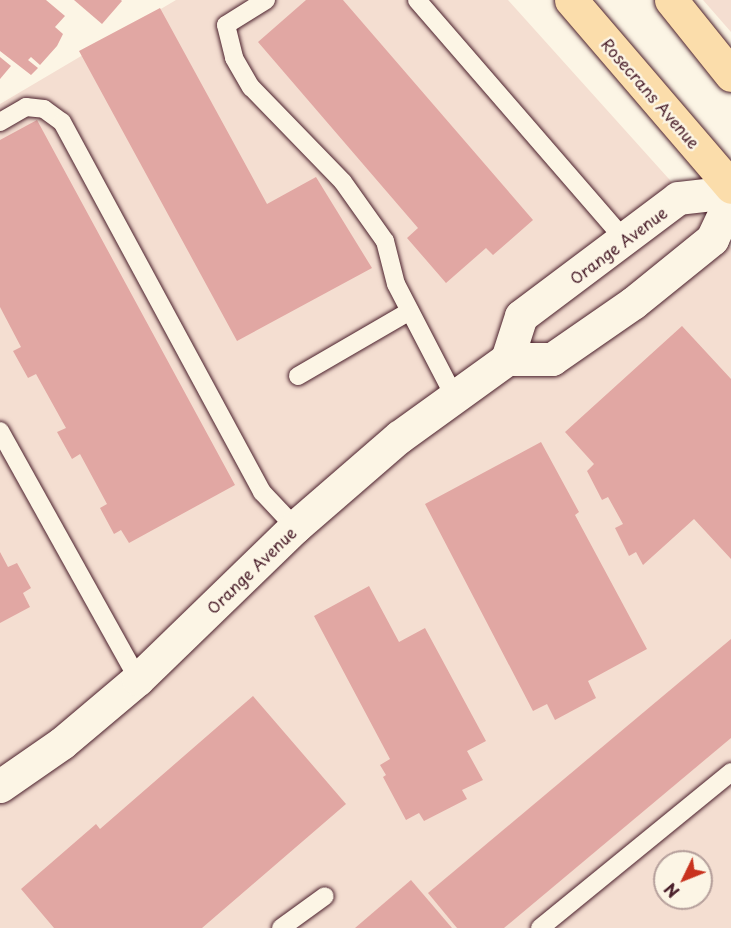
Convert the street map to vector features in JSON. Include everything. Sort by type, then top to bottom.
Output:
[{"type":"main road","name":"Rosecrans Avenue","points":[[571,0],[731,187]]},
{"type":"main road","points":[[671,0],[731,75]]},
{"type":"street","name":"Orange Avenue","points":[[0,786],[55,747],[138,678],[295,527],[372,459],[454,396],[507,359],[520,316],[626,241],[678,198],[731,192]]},
{"type":"street","points":[[507,359],[552,359],[633,303],[712,239],[731,199]]},
{"type":"lane","points":[[266,0],[226,26],[234,58],[251,87],[343,182],[385,241],[396,284],[454,396]]},
{"type":"lane","points":[[417,0],[626,241]]},
{"type":"lane","points":[[0,122],[26,107],[44,109],[62,122],[262,492],[295,527]]},
{"type":"lane","points":[[298,376],[410,311]]},
{"type":"lane","points":[[0,431],[138,678]]},
{"type":"lane","points":[[540,928],[731,772]]},
{"type":"lane","points":[[281,928],[325,896]]},
{"type":"shaded area","points":[[176,0],[508,0],[731,248],[731,928],[0,928],[0,104]]},
{"type":"shaded area","points":[[703,0],[731,0],[731,32]]},
{"type":"building","points":[[0,0],[46,0],[65,16],[55,27],[63,34],[57,46],[40,65],[31,57],[28,60],[38,68],[31,75],[0,51]]},
{"type":"building","points":[[74,0],[121,0],[122,1],[102,24]]},
{"type":"building","points":[[306,0],[343,0],[533,220],[493,255],[486,248],[446,283],[407,238],[418,228],[258,42]]},
{"type":"building","points":[[160,8],[267,204],[316,177],[372,268],[237,341],[79,51]]},
{"type":"building","points":[[0,57],[11,66],[0,79]]},
{"type":"building","points":[[37,120],[235,485],[129,543],[121,530],[114,534],[100,508],[107,504],[80,454],[72,459],[57,432],[66,428],[36,374],[28,378],[13,351],[21,347],[0,307],[0,140]]},
{"type":"building","points":[[682,326],[731,379],[731,559],[694,519],[643,565],[636,552],[629,556],[615,528],[623,524],[608,497],[602,500],[587,471],[594,464],[565,432]]},
{"type":"building","points":[[541,442],[579,512],[575,515],[647,649],[588,681],[596,698],[555,720],[547,704],[533,711],[425,504]]},
{"type":"building","points":[[0,552],[8,567],[17,563],[31,588],[23,593],[30,607],[0,623]]},
{"type":"building","points":[[369,586],[399,642],[425,628],[486,741],[467,751],[483,780],[462,790],[467,799],[424,821],[419,813],[406,820],[383,777],[386,775],[380,765],[390,759],[314,616]]},
{"type":"building","points":[[731,639],[731,738],[504,928],[457,928],[428,893]]},
{"type":"building","points":[[253,696],[346,804],[202,928],[54,928],[21,889],[96,824],[100,829]]},
{"type":"building","points":[[411,880],[452,928],[355,928]]}]
